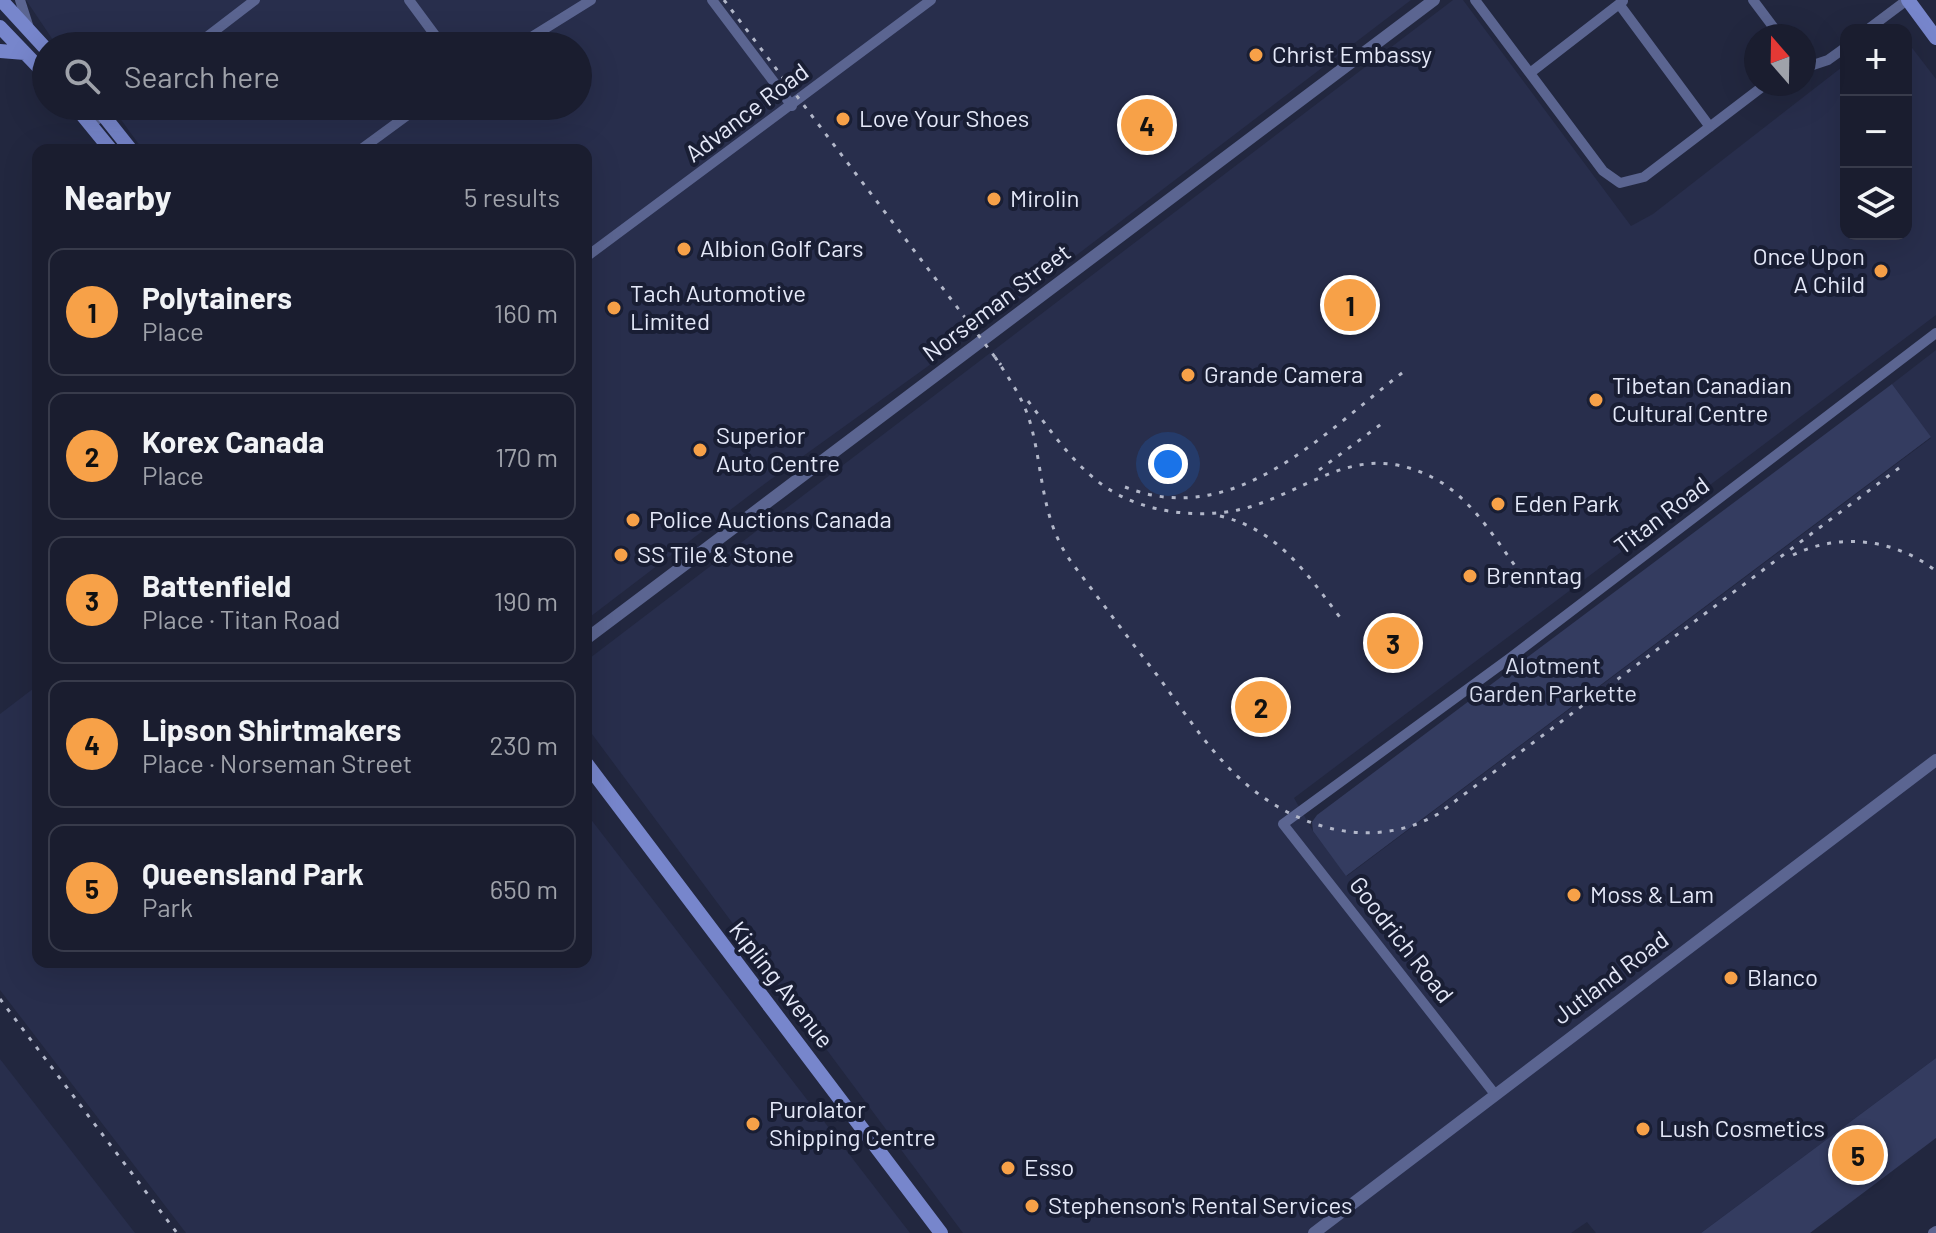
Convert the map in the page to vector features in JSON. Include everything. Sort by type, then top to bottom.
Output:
[{"type":"main road","points":[[1,0],[32,32]]},
{"type":"main road","points":[[1907,0],[1936,38]]},
{"type":"main road","points":[[0,27],[32,60]]},
{"type":"main road","points":[[0,51],[25,53]]},
{"type":"main road","points":[[87,120],[106,144]]},
{"type":"main road","points":[[112,120],[127,144]]},
{"type":"main road","name":"Kipling Avenue","points":[[592,771],[941,1233]]},
{"type":"street","points":[[20,0],[29,28]]},
{"type":"street","points":[[213,32],[255,0]]},
{"type":"street","points":[[409,0],[433,32]]},
{"type":"street","points":[[540,32],[591,0]]},
{"type":"street","points":[[712,0],[792,106]]},
{"type":"street","name":"Advance Road","points":[[592,253],[931,0]]},
{"type":"street","name":"Norseman Street","points":[[592,634],[1434,0]]},
{"type":"street","points":[[1475,0],[1603,171],[1620,183],[1644,177],[1750,96]]},
{"type":"street","points":[[1753,0],[1771,24]]},
{"type":"street","points":[[1875,24],[1907,0]]},
{"type":"street","points":[[1530,73],[1622,2],[1710,127]]},
{"type":"street","points":[[1816,64],[1840,51]]},
{"type":"street","points":[[91,124],[95,120]]},
{"type":"street","points":[[368,144],[401,120]]},
{"type":"street","name":"Titan Road","points":[[1295,815],[1522,649],[1936,333]]},
{"type":"street","name":"Jutland Road","points":[[1314,1233],[1494,1093],[1936,760]]},
{"type":"street","name":"Goodrich Road","points":[[1295,815],[1283,824],[1494,1093]]},
{"type":"shaded area","points":[[26,0],[1411,0],[981,328],[759,488],[592,615],[592,144],[139,144],[121,120],[592,120],[592,32],[48,32]]},
{"type":"shaded area","points":[[1453,0],[1463,0],[1631,226],[1653,214],[1805,96],[1816,96],[1816,87],[1840,69],[1840,240],[1912,240],[1912,48],[1936,79],[1936,315],[1294,798],[1313,831],[1347,876],[1931,438],[1892,384],[1936,350],[1936,1058],[1701,1233],[1596,1233],[1587,1222],[1571,1233],[963,1233],[592,734],[592,656]]},
{"type":"shaded area","points":[[32,690],[32,968],[592,968],[592,821],[910,1233],[186,1233],[0,990],[0,714]]},
{"type":"shaded area","points":[[0,1059],[135,1233],[0,1233]]},
{"type":"green space","name":"Alotment Garden Parkette","points":[[1892,384],[1931,437],[1346,876],[1313,831],[1312,822],[1317,815]]},
{"type":"green space","points":[[1936,1058],[1936,1138],[1810,1233],[1701,1233]]},
{"type":"railway","points":[[724,0],[1001,365]]},
{"type":"railway","points":[[995,357],[1027,413],[1048,512],[1062,546],[1200,734],[1228,767],[1273,804],[1299,818],[1354,832],[1382,832],[1411,826],[1438,814],[1903,465]]},
{"type":"railway","points":[[1125,487],[1166,497],[1204,496],[1241,485],[1277,468],[1311,445],[1406,370]]},
{"type":"railway","points":[[1028,401],[1082,468],[1120,496],[1158,509],[1219,513],[1256,505],[1323,476],[1366,464],[1413,469],[1439,481],[1465,501],[1526,581]]},
{"type":"railway","points":[[1319,470],[1384,422]]},
{"type":"railway","points":[[1220,516],[1241,523],[1275,543],[1304,571],[1342,620]]},
{"type":"railway","points":[[1793,555],[1829,543],[1867,542],[1903,552],[1936,571]]},
{"type":"railway","points":[[0,999],[177,1233]]},
{"type":"place","name":"Christ Embassy","points":[[1256,55]]},
{"type":"place","name":"Love Your Shoes","points":[[843,119]]},
{"type":"place","name":"Lipson Shirtmakers","points":[[1147,125]]},
{"type":"place","name":"Mirolin","points":[[994,199]]},
{"type":"place","name":"Albion Golf Cars","points":[[684,249]]},
{"type":"place","name":"Once Upon A Child","points":[[1881,271]]},
{"type":"place","name":"Polytainers","points":[[1350,305]]},
{"type":"place","name":"Tach Automotive Limited","points":[[614,308]]},
{"type":"place","name":"Grande Camera","points":[[1188,375]]},
{"type":"place","name":"Tibetan Canadian Cultural Centre","points":[[1596,400]]},
{"type":"place","name":"Superior Auto Centre","points":[[700,450]]},
{"type":"place","name":"Eden Park","points":[[1498,504]]},
{"type":"place","name":"Police Auctions Canada","points":[[633,520]]},
{"type":"place","name":"SS Tile & Stone","points":[[621,555]]},
{"type":"place","name":"Brenntag","points":[[1470,576]]},
{"type":"place","name":"Battenfield","points":[[1393,643]]},
{"type":"place","name":"Korex Canada","points":[[1261,707]]},
{"type":"place","name":"Moss & Lam","points":[[1574,895]]},
{"type":"place","name":"Blanco","points":[[1731,978]]},
{"type":"place","name":"Purolator Shipping Centre","points":[[753,1124]]},
{"type":"place","name":"Lush Cosmetics","points":[[1643,1129]]},
{"type":"place","name":"Queensland Park","points":[[1858,1155]]},
{"type":"place","name":"Esso","points":[[1008,1168]]},
{"type":"place","name":"Stephenson's Rental Services","points":[[1032,1206]]}]
